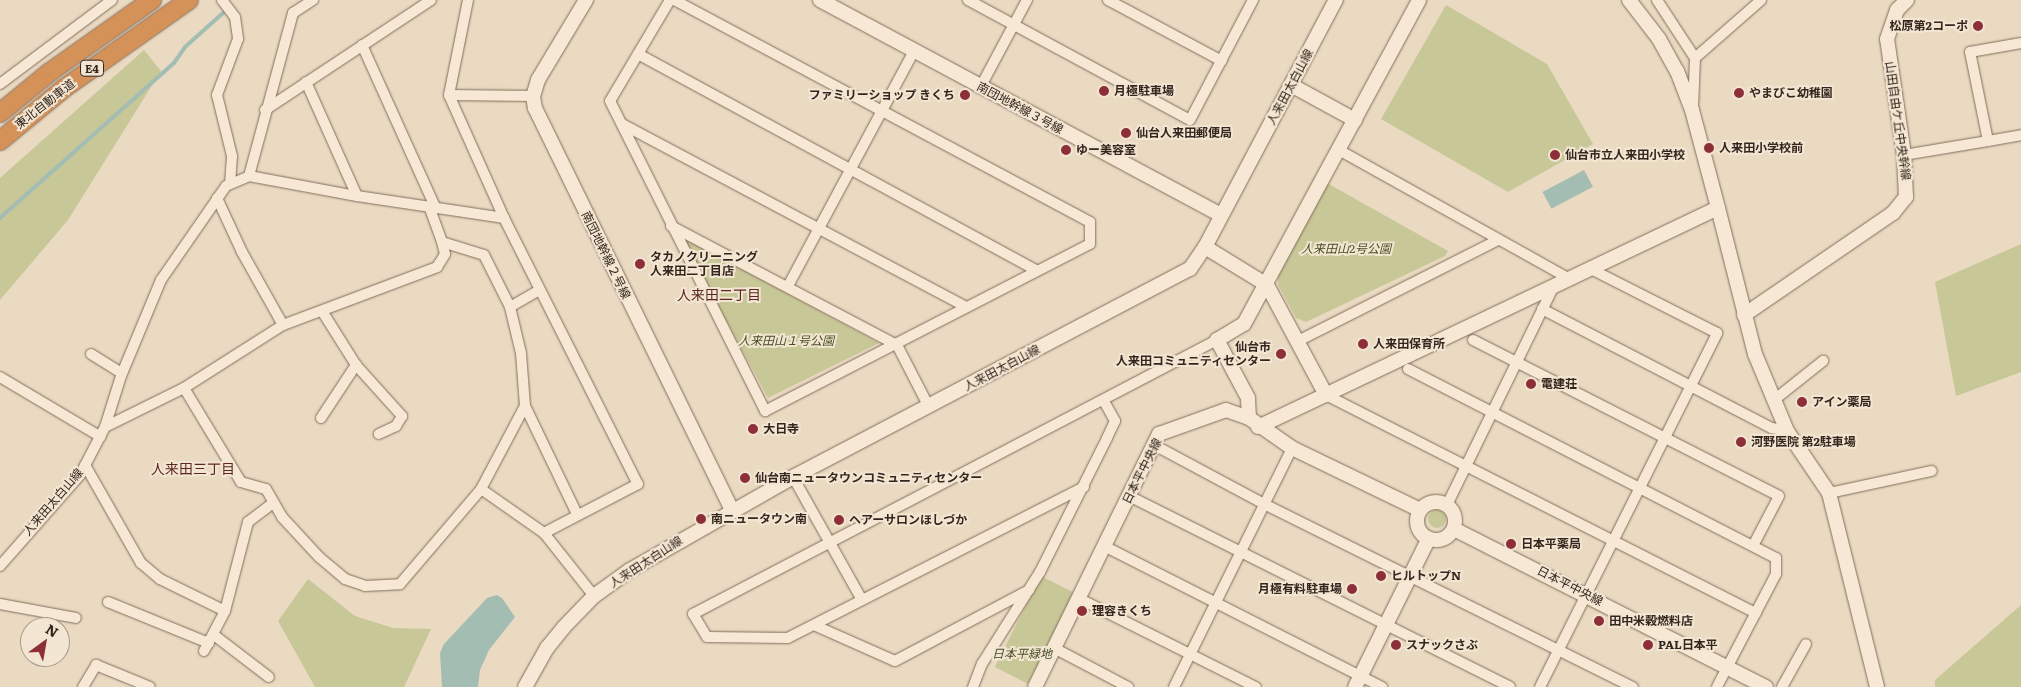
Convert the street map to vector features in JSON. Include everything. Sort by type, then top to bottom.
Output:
[{"type":"highway","name":"東北自動車道","points":[[0,113],[50,72],[152,0]]},
{"type":"highway","name":"東北自動車道","points":[[0,141],[63,89],[188,0]]},
{"type":"street","points":[[0,84],[112,0]]},
{"type":"street","points":[[222,0],[235,17],[238,39],[217,95],[232,156],[230,182],[248,176],[357,196],[504,218]]},
{"type":"street","points":[[248,176],[293,13],[314,0]]},
{"type":"street","points":[[266,110],[432,0]]},
{"type":"street","points":[[468,0],[449,95],[504,218],[638,484],[577,514],[544,533]]},
{"type":"street","points":[[449,95],[533,96],[538,80],[586,0]]},
{"type":"street","points":[[670,0],[610,101],[671,226],[765,410],[897,345],[964,306],[1090,244],[1090,222],[675,0]]},
{"type":"street","name":"南団地幹線３号線","points":[[820,0],[1221,215]]},
{"type":"street","points":[[968,0],[1190,120],[1222,61],[1250,1]]},
{"type":"street","points":[[981,86],[1027,0]]},
{"type":"street","points":[[1108,0],[1222,61]]},
{"type":"street","name":"人来田太白山線","points":[[525,687],[547,648],[594,596],[630,570],[793,477],[1190,269],[1205,247],[1336,0]]},
{"type":"street","points":[[1084,487],[862,600],[816,626],[788,638],[707,637],[693,614],[1104,401],[1244,324],[1267,285],[1419,0]]},
{"type":"street","points":[[1629,0],[1659,39],[1692,110],[1744,315],[1774,400],[1787,431],[1829,493],[1877,687]]},
{"type":"street","points":[[1657,0],[1695,58],[1692,110]]},
{"type":"street","points":[[1695,58],[1761,0]]},
{"type":"street","name":"山田自由ケ丘中央幹線","points":[[1744,315],[1893,214],[1906,197],[1904,155],[1887,39],[1900,3]]},
{"type":"street","points":[[1988,141],[1970,52],[2021,43]]},
{"type":"street","points":[[0,378],[103,432],[184,388],[283,325],[437,267],[445,254],[432,206],[362,45]]},
{"type":"street","points":[[788,286],[914,51]]},
{"type":"street","points":[[638,54],[1038,270]]},
{"type":"street","points":[[306,82],[357,196]]},
{"type":"street","points":[[1291,85],[1355,120]]},
{"type":"street","name":"南団地幹線２号線","points":[[533,96],[535,108],[732,511]]},
{"type":"street","points":[[622,124],[964,306]]},
{"type":"street","points":[[1904,155],[2021,136]]},
{"type":"street","points":[[1339,150],[1568,278]]},
{"type":"street","name":"人来田太白山線","points":[[0,566],[85,465],[103,432],[122,373],[160,280],[230,182]]},
{"type":"street","points":[[217,198],[242,252],[283,325]]},
{"type":"street","points":[[1217,340],[1248,398],[1254,422],[1326,395],[1555,284],[1593,270],[1718,208]]},
{"type":"street","points":[[671,226],[897,345],[929,406]]},
{"type":"street","points":[[1298,341],[1498,240]]},
{"type":"street","points":[[442,242],[484,255],[510,307],[521,354],[525,406],[577,514]]},
{"type":"street","points":[[1205,247],[1267,285],[1326,395],[1756,613]]},
{"type":"street","points":[[1540,687],[1717,333],[1593,270]]},
{"type":"street","points":[[1447,505],[1515,362],[1555,284]]},
{"type":"street","points":[[510,307],[539,290]]},
{"type":"street","points":[[1542,309],[1772,428],[1787,431]]},
{"type":"street","points":[[322,311],[356,365],[402,416],[396,426],[379,434]]},
{"type":"street","points":[[1473,340],[1779,496],[1753,546]]},
{"type":"street","points":[[91,354],[122,373]]},
{"type":"street","points":[[1774,400],[1823,361]]},
{"type":"street","points":[[321,418],[356,365]]},
{"type":"street","points":[[1408,369],[1776,558],[1776,574],[1717,687]]},
{"type":"street","points":[[184,388],[241,482],[266,488],[273,503],[319,557],[345,579],[365,586],[400,584],[481,489],[525,406]]},
{"type":"street","points":[[972,687],[982,664],[1031,589],[1084,487],[1115,420],[1104,401]]},
{"type":"street","name":"日本平中央線","points":[[1035,687],[1159,434],[1226,410],[1254,422],[1292,448],[1420,510]]},
{"type":"street","points":[[1154,445],[1264,504],[1633,687]]},
{"type":"street","points":[[1174,687],[1292,448]]},
{"type":"street","points":[[85,465],[141,563],[160,579],[225,611]]},
{"type":"street","points":[[1829,493],[1932,471]]},
{"type":"street","points":[[793,477],[862,600]]},
{"type":"street","points":[[481,489],[544,533],[594,596]]},
{"type":"street","points":[[1129,496],[1240,555],[1510,687]]},
{"type":"street","points":[[209,643],[225,611],[248,522],[273,503]]},
{"type":"street","points":[[1429,503],[1447,505],[1454,513],[1454,529],[1446,537],[1429,538],[1420,530],[1420,510],[1429,503]]},
{"type":"street","name":"日本平中央線","points":[[1454,529],[1766,687]]},
{"type":"street","points":[[1357,682],[1429,538]]},
{"type":"street","points":[[1104,546],[1357,682],[1382,687]]},
{"type":"street","points":[[816,626],[895,661],[1031,589]]},
{"type":"street","points":[[1078,598],[1256,687]]},
{"type":"street","points":[[108,602],[209,643],[269,677]]},
{"type":"street","points":[[0,604],[76,618]]},
{"type":"street","points":[[1782,687],[1806,644]]},
{"type":"street","points":[[1054,648],[1128,687]]},
{"type":"street","points":[[84,687],[96,665],[150,687]]},
{"type":"green space","points":[[1446,5],[1547,64],[1593,144],[1508,192],[1381,119]]},
{"type":"green space","points":[[144,50],[161,71],[68,220],[0,300],[0,178]]},
{"type":"green space","name":"人来田山2号公園","points":[[1327,183],[1448,251],[1445,256],[1306,322],[1296,318],[1278,285],[1278,275]]},
{"type":"green space","name":"人来田山１号公園","points":[[688,240],[879,343],[768,398],[684,243]]},
{"type":"green space","points":[[2021,244],[2021,372],[1956,396],[1935,282]]},
{"type":"green space","points":[[1437,510],[1443,513],[1446,519],[1443,525],[1437,528],[1431,525],[1428,519],[1431,513]]},
{"type":"green space","name":"日本平緑地","points":[[1041,576],[1074,593],[1028,684],[995,667]]},
{"type":"green space","points":[[308,579],[355,616],[393,628],[431,629],[404,687],[315,687],[278,621]]},
{"type":"green space","points":[[2021,605],[2021,687],[1935,687],[1935,680]]},
{"type":"shaded area","points":[[1584,170],[1593,187],[1551,209],[1543,192]]},
{"type":"shaded area","points":[[497,595],[502,598],[515,617],[489,650],[480,670],[478,687],[442,687],[440,653],[444,644],[487,598]]},
{"type":"waterway","points":[[0,218],[174,63],[185,47],[223,13]]},
{"type":"place","name":"松原第2コーポ","points":[[1978,26]]},
{"type":"place","name":"月極駐車場","points":[[1104,91]]},
{"type":"place","name":"やまびこ幼稚園","points":[[1739,93]]},
{"type":"place","name":"ファミリーショップ きくち","points":[[965,95]]},
{"type":"place","name":"仙台人来田郵便局","points":[[1126,133]]},
{"type":"place","name":"人来田小学校前","points":[[1709,148]]},
{"type":"place","name":"ゆー美容室","points":[[1066,150]]},
{"type":"place","name":"仙台市立人来田小学校","points":[[1555,155]]},
{"type":"place","name":"タカノクリーニング 人来田二丁目店","points":[[640,264]]},
{"type":"place","name":"人来田保育所","points":[[1363,344]]},
{"type":"place","name":"仙台市 人来田コミュニティセンター","points":[[1281,354]]},
{"type":"place","name":"電建荘","points":[[1531,384]]},
{"type":"place","name":"アイン薬局","points":[[1802,402]]},
{"type":"place","name":"大日寺","points":[[753,429]]},
{"type":"place","name":"河野医院 第2駐車場","points":[[1741,442]]},
{"type":"place","name":"仙台南ニュータウンコミュニティセンター","points":[[745,478]]},
{"type":"place","name":"南ニュータウン南","points":[[701,519]]},
{"type":"place","name":"ヘアーサロンほしづか","points":[[839,520]]},
{"type":"place","name":"日本平薬局","points":[[1511,544]]},
{"type":"place","name":"ヒルトップN","points":[[1381,576]]},
{"type":"place","name":"月極有料駐車場","points":[[1352,589]]},
{"type":"place","name":"理容きくち","points":[[1082,611]]},
{"type":"place","name":"田中米穀燃料店","points":[[1599,621]]},
{"type":"place","name":"スナックさぶ","points":[[1396,645]]},
{"type":"place","name":"PAL日本平","points":[[1648,645]]},
{"type":"district","name":"人来田二丁目","points":[[719,294]]},
{"type":"district","name":"人来田三丁目","points":[[193,468]]}]
